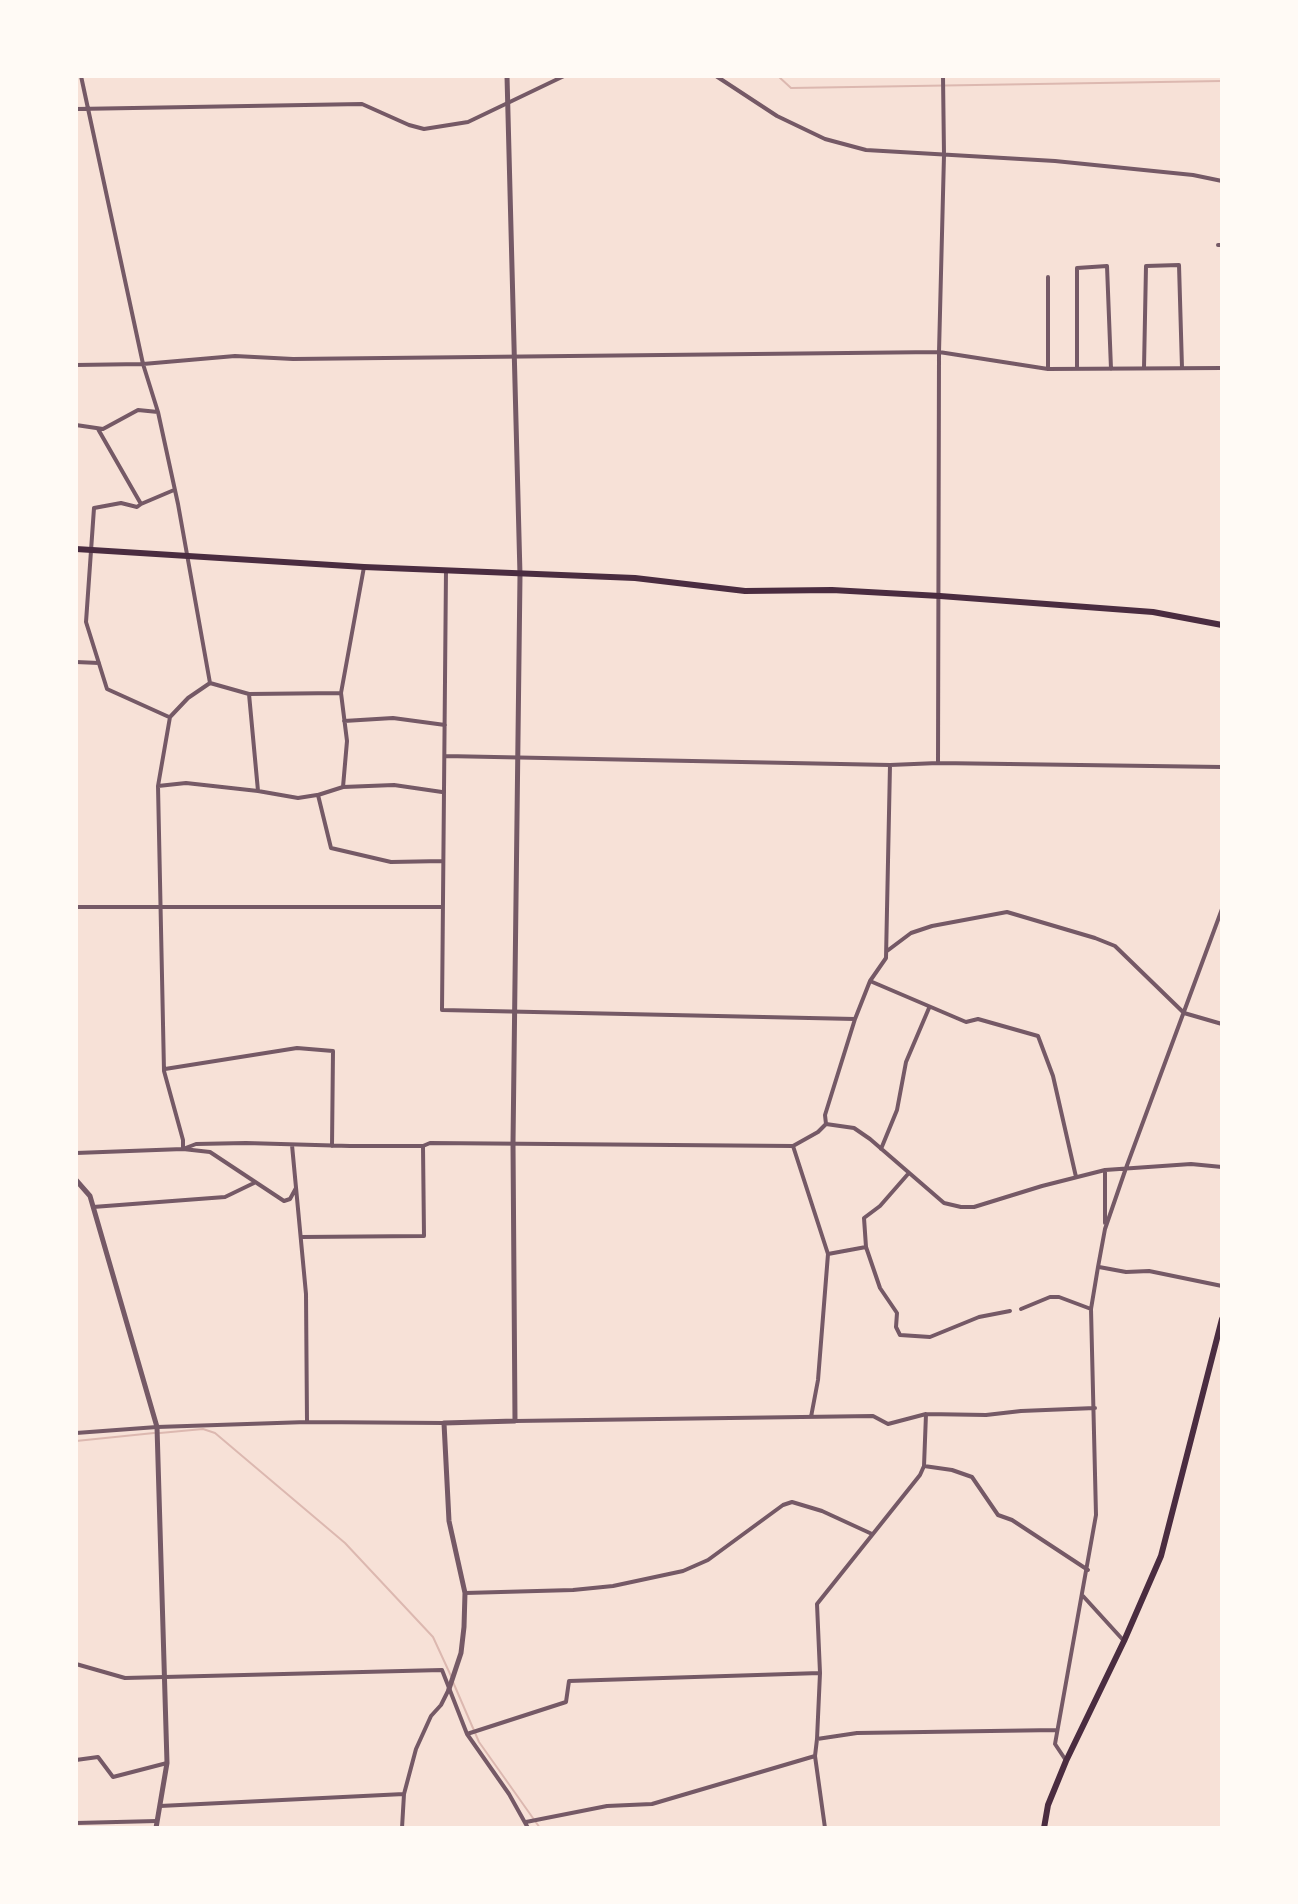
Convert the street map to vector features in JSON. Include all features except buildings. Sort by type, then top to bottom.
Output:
[{"type":"main road","points":[[76,549],[364,567],[635,578],[745,591],[832,590],[940,596],[1153,612],[1222,625]]},
{"type":"main road","points":[[1044,1828],[1048,1805],[1066,1761],[1161,1556],[1222,1319]]},
{"type":"street","points":[[81,76],[143,364],[158,412],[210,683]]},
{"type":"street","points":[[507,76],[520,575],[513,1143],[515,1421]]},
{"type":"street","points":[[76,109],[362,104],[424,129],[468,122],[564,76]]},
{"type":"street","points":[[716,76],[777,116],[825,139],[866,150],[1080,163],[1222,181]]},
{"type":"street","points":[[938,763],[943,76]]},
{"type":"street","points":[[1144,368],[1146,266],[1179,265],[1182,368]]},
{"type":"street","points":[[1077,369],[1077,268],[1107,266],[1111,369]]},
{"type":"street","points":[[1048,277],[1048,369]]},
{"type":"street","points":[[76,365],[143,364],[235,356],[293,359],[939,352],[1048,369],[1222,368]]},
{"type":"street","points":[[76,425],[103,429],[138,410],[158,412]]},
{"type":"street","points":[[98,429],[141,504]]},
{"type":"street","points":[[170,717],[107,689],[86,622],[94,508],[121,503],[137,507],[174,490]]},
{"type":"street","points":[[343,787],[347,741],[341,693],[364,567]]},
{"type":"street","points":[[446,570],[442,1010],[855,1019]]},
{"type":"street","points":[[76,662],[99,663]]},
{"type":"street","points":[[210,683],[249,694],[341,693]]},
{"type":"street","points":[[183,1149],[164,1069],[158,786],[170,717],[188,698],[210,683]]},
{"type":"street","points":[[249,694],[258,791]]},
{"type":"street","points":[[344,721],[393,718],[445,725]]},
{"type":"street","points":[[445,756],[890,765],[1222,767]]},
{"type":"street","points":[[826,1124],[825,1115],[855,1019],[870,981],[886,958],[890,765]]},
{"type":"street","points":[[158,786],[186,783],[298,798],[343,787],[394,785],[442,792]]},
{"type":"street","points":[[318,795],[331,848],[391,862],[443,861]]},
{"type":"street","points":[[76,907],[443,907]]},
{"type":"street","points":[[1066,1761],[1055,1744],[1096,1515],[1091,1309],[1098,1267],[1105,1229],[1126,1168],[1222,909]]},
{"type":"street","points":[[887,951],[911,933],[932,926],[1007,912],[1115,946],[1184,1013],[1222,1024]]},
{"type":"street","points":[[870,981],[966,1022],[978,1019],[1038,1036],[1053,1076],[1076,1177]]},
{"type":"street","points":[[881,1149],[897,1110],[906,1062],[929,1008]]},
{"type":"street","points":[[164,1069],[297,1048],[333,1051],[332,1146]]},
{"type":"street","points":[[183,1149],[196,1144],[793,1146],[826,1124]]},
{"type":"street","points":[[826,1124],[854,1128],[944,1203],[961,1207],[974,1207],[993,1199],[1105,1170],[1191,1164],[1222,1167]]},
{"type":"street","points":[[292,1145],[306,1294],[307,1422]]},
{"type":"street","points":[[301,1237],[424,1236],[423,1146]]},
{"type":"street","points":[[793,1146],[828,1254],[818,1380],[811,1417]]},
{"type":"street","points":[[76,1153],[183,1149],[210,1152],[284,1201],[290,1199],[296,1187]]},
{"type":"street","points":[[1105,1170],[1105,1229]]},
{"type":"street","points":[[908,1174],[880,1206],[864,1218],[866,1247],[880,1288],[897,1313],[896,1327],[900,1335],[930,1337],[979,1317],[1010,1311]]},
{"type":"street","points":[[76,1180],[90,1196],[157,1427],[167,1763],[156,1828]]},
{"type":"street","points":[[93,1207],[225,1197],[255,1182]]},
{"type":"street","points":[[828,1254],[866,1247]]},
{"type":"street","points":[[1098,1267],[1126,1272],[1149,1271],[1222,1286]]},
{"type":"street","points":[[1021,1309],[1050,1297],[1059,1297],[1091,1309]]},
{"type":"street","points":[[76,1433],[307,1422],[444,1423],[873,1416],[888,1424],[926,1414],[986,1415],[1095,1408]]},
{"type":"street","points":[[825,1828],[815,1756],[820,1673],[817,1604],[920,1475],[924,1466],[926,1414]]},
{"type":"street","points":[[402,1828],[404,1794],[416,1749],[431,1716],[449,1689],[461,1653],[464,1627],[465,1593],[449,1521],[444,1423]]},
{"type":"street","points":[[924,1466],[972,1477],[998,1515],[1012,1520],[1088,1570]]},
{"type":"street","points":[[465,1593],[613,1586],[683,1571],[708,1560],[783,1505],[792,1502],[822,1511],[872,1534]]},
{"type":"street","points":[[1083,1596],[1124,1641]]},
{"type":"street","points":[[76,1664],[125,1678],[442,1670],[467,1734],[528,1828]]},
{"type":"street","points":[[467,1734],[566,1702],[569,1681],[820,1673]]},
{"type":"street","points":[[817,1739],[857,1733],[1057,1730]]},
{"type":"street","points":[[526,1822],[607,1806],[652,1804],[815,1756]]},
{"type":"street","points":[[76,1760],[98,1757],[113,1777],[167,1763]]},
{"type":"street","points":[[160,1806],[404,1794]]},
{"type":"street","points":[[76,1823],[157,1821]]},
{"type":"waterway","points":[[778,76],[791,88],[1222,81]]},
{"type":"waterway","points":[[160,1433],[203,1429],[215,1433],[345,1543],[433,1637],[451,1676]]},
{"type":"waterway","points":[[76,1441],[154,1433]]},
{"type":"waterway","points":[[453,1682],[479,1742],[540,1828]]}]
